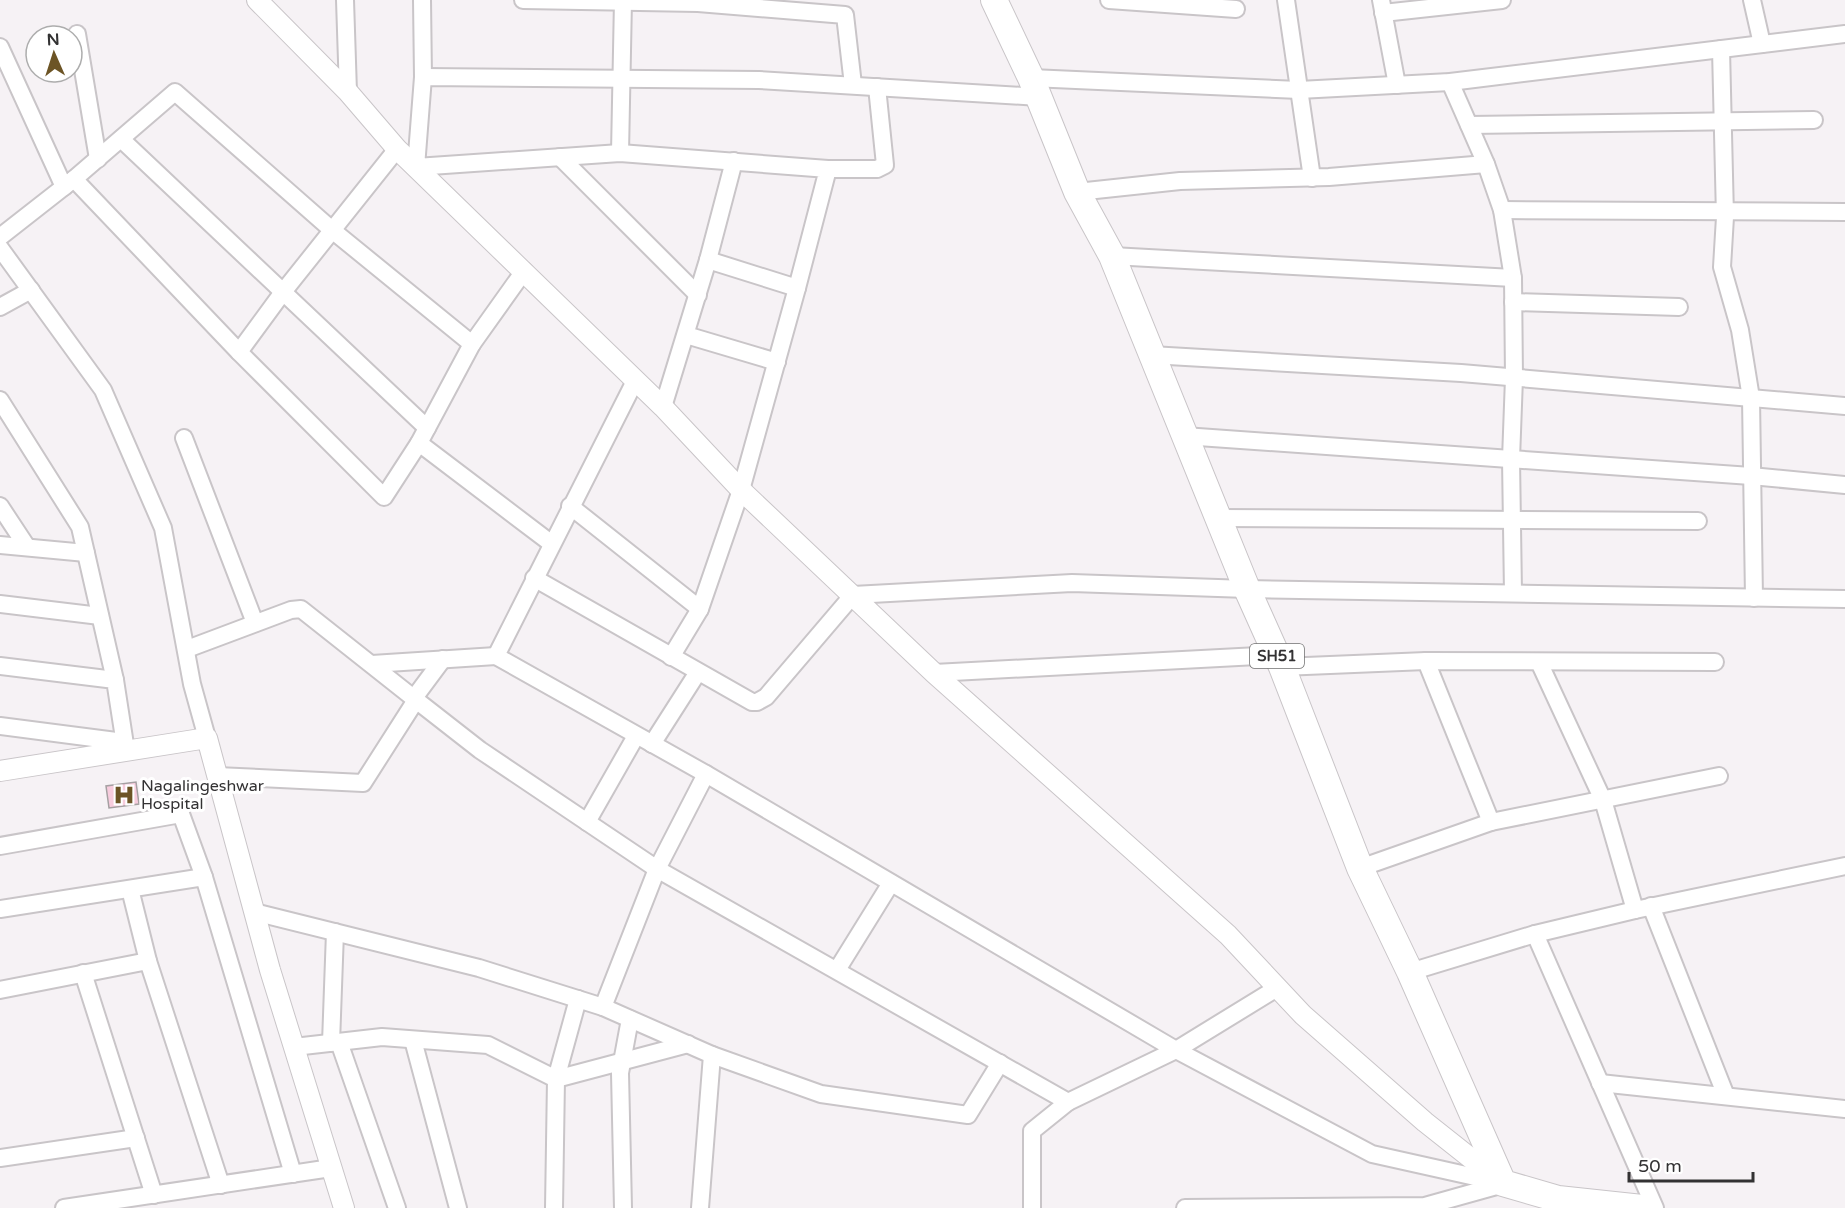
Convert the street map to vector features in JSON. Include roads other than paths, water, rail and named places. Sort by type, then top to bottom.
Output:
[{"type":"main road","name":"SH51","points":[[994,0],[1035,88],[1077,192],[1112,256],[1247,589],[1280,661],[1360,868],[1410,972],[1503,1184]]},
{"type":"main road","points":[[1503,1184],[1558,1199],[1642,1208]]},
{"type":"street","points":[[345,0],[348,92]]},
{"type":"street","points":[[416,167],[423,77],[422,0]]},
{"type":"street","points":[[523,0],[698,2],[845,15],[853,85]]},
{"type":"street","points":[[620,153],[623,0]]},
{"type":"street","points":[[1109,0],[1236,9]]},
{"type":"street","points":[[1286,0],[1312,178]]},
{"type":"street","points":[[1397,85],[1382,7],[1502,0]]},
{"type":"street","points":[[1752,0],[1762,44]]},
{"type":"street","points":[[266,4],[348,92],[397,149],[663,407],[741,490],[934,673],[1228,935],[1303,1015],[1425,1122],[1503,1184]]},
{"type":"street","points":[[423,77],[759,80],[877,87],[1299,90],[1450,82],[1845,34]]},
{"type":"street","points":[[0,46],[69,183],[384,497],[419,443],[472,344],[524,271]]},
{"type":"street","points":[[1720,49],[1724,211],[1722,267],[1740,330],[1751,398],[1754,598]]},
{"type":"street","points":[[84,76],[98,159]]},
{"type":"street","points":[[1450,82],[1486,164],[1503,210],[1513,278],[1514,378],[1511,459],[1513,593]]},
{"type":"street","points":[[416,167],[620,153],[828,169],[877,169],[885,165],[877,87]]},
{"type":"street","points":[[0,237],[98,159],[175,92],[332,230],[472,344]]},
{"type":"street","points":[[1469,125],[1814,120]]},
{"type":"street","points":[[121,139],[427,428]]},
{"type":"street","points":[[239,352],[283,292],[397,149]]},
{"type":"street","points":[[560,157],[698,295]]},
{"type":"street","points":[[663,407],[698,295],[734,161]]},
{"type":"street","points":[[1077,192],[1179,181],[1312,178],[1486,164]]},
{"type":"street","points":[[671,657],[700,609],[741,490],[828,169]]},
{"type":"street","points":[[1503,210],[1845,212]]},
{"type":"street","points":[[0,248],[103,390],[163,528],[192,684],[254,912],[344,1208]]},
{"type":"street","points":[[1112,256],[1513,278]]},
{"type":"street","points":[[708,260],[797,288]]},
{"type":"street","points":[[0,307],[31,290]]},
{"type":"street","points":[[1513,302],[1679,307]]},
{"type":"street","points":[[686,335],[777,362]]},
{"type":"street","points":[[1151,355],[1514,378],[1845,406]]},
{"type":"street","points":[[496,656],[635,381]]},
{"type":"street","points":[[0,400],[80,527],[115,680],[125,746]]},
{"type":"street","points":[[1184,436],[1751,476],[1845,485]]},
{"type":"street","points":[[184,438],[255,623]]},
{"type":"street","points":[[419,443],[552,544]]},
{"type":"street","points":[[0,506],[27,547]]},
{"type":"street","points":[[570,506],[700,609]]},
{"type":"street","points":[[1219,518],[1698,521]]},
{"type":"street","points":[[0,545],[86,553]]},
{"type":"street","points":[[534,578],[748,700],[757,702],[762,700],[853,595],[1072,583],[1247,589],[1845,599]]},
{"type":"street","points":[[0,604],[100,616]]},
{"type":"street","points":[[187,649],[291,610],[304,610],[480,750],[657,868],[1068,1102]]},
{"type":"street","points":[[372,664],[496,656],[706,774],[1176,1050],[1372,1154],[1503,1184]]},
{"type":"street","points":[[217,776],[363,783],[415,699],[444,659]]},
{"type":"street","points":[[934,673],[1280,661],[1716,662]]},
{"type":"street","points":[[1426,661],[1491,822]]},
{"type":"street","points":[[1539,662],[1603,800],[1643,908],[1726,1096]]},
{"type":"street","points":[[0,666],[115,680]]},
{"type":"street","points":[[652,744],[698,672]]},
{"type":"street","points":[[0,726],[125,746]]},
{"type":"street","points":[[587,822],[636,736]]},
{"type":"street","points":[[0,771],[125,746],[207,738]]},
{"type":"street","points":[[603,1007],[657,868],[706,774]]},
{"type":"street","points":[[1360,868],[1491,822],[1719,776]]},
{"type":"street","points":[[0,846],[181,814],[204,877],[293,1174]]},
{"type":"street","points":[[1410,972],[1535,934],[1643,908],[1845,866]]},
{"type":"street","points":[[0,909],[204,877]]},
{"type":"street","points":[[837,970],[891,882]]},
{"type":"street","points":[[130,889],[148,961],[221,1185]]},
{"type":"street","points":[[254,912],[479,968],[603,1007],[712,1055],[820,1094],[968,1115],[999,1063]]},
{"type":"street","points":[[335,932],[335,1043],[397,1208]]},
{"type":"street","points":[[1535,934],[1655,1208]]},
{"type":"street","points":[[0,990],[148,961]]},
{"type":"street","points":[[83,974],[154,1195]]},
{"type":"street","points":[[1032,1208],[1032,1131],[1068,1102],[1176,1050],[1277,988]]},
{"type":"street","points":[[554,1208],[556,1079],[578,999]]},
{"type":"street","points":[[622,1208],[620,1083],[621,1062],[630,1019]]},
{"type":"street","points":[[294,1047],[382,1037],[488,1045],[556,1079],[688,1044]]},
{"type":"street","points":[[413,1040],[458,1208]]},
{"type":"street","points":[[700,1208],[712,1055]]},
{"type":"street","points":[[1600,1083],[1845,1109]]},
{"type":"street","points":[[0,1158],[136,1138]]},
{"type":"street","points":[[64,1208],[332,1168]]},
{"type":"street","points":[[1185,1208],[1425,1207],[1503,1184]]},
{"type":"place","name":"Nagalingeshwar Hospital","points":[[124,795]]}]
